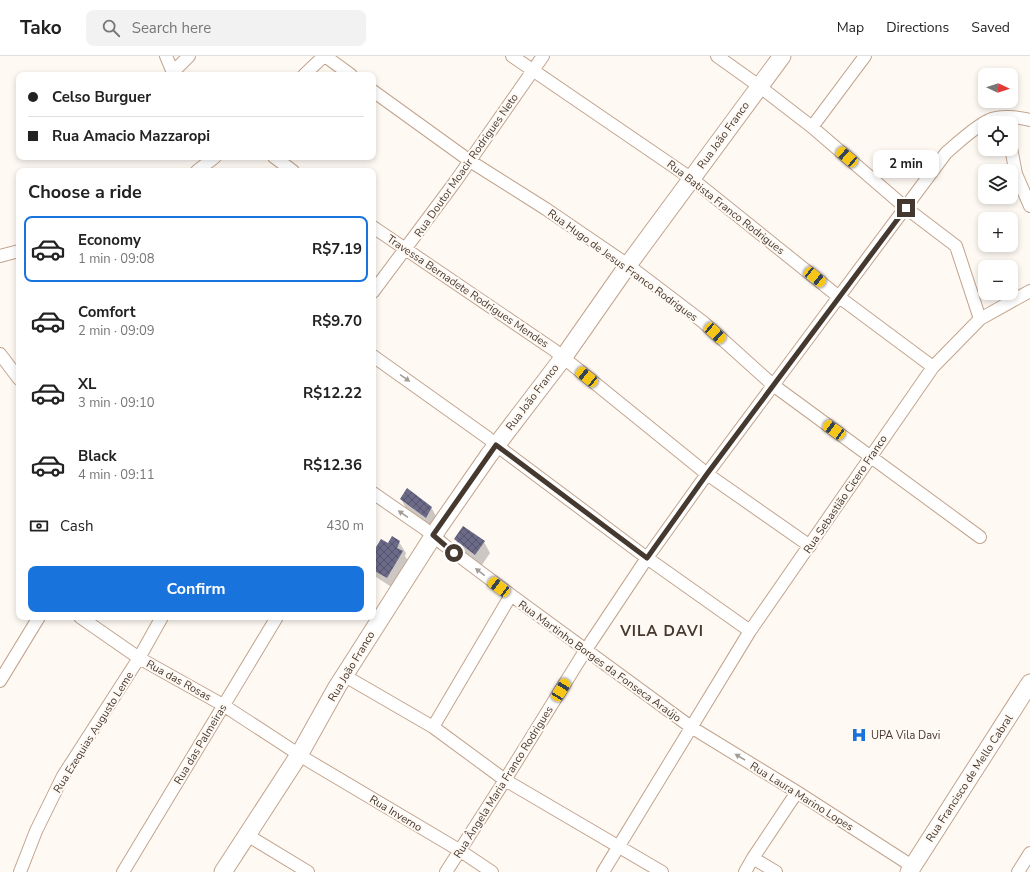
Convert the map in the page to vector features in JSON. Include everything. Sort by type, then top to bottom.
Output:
[{"type":"street","points":[[166,56],[173,72]]},
{"type":"street","points":[[176,72],[189,56]]},
{"type":"street","points":[[307,72],[324,56],[347,72]]},
{"type":"street","name":"Rua Batista Franco Rodrigues","points":[[512,56],[692,179],[839,297],[933,367]]},
{"type":"street","name":"Rua Doutor Moacir Rodrigues Neto","points":[[376,288],[470,161],[543,56]]},
{"type":"street","points":[[717,56],[812,127],[906,208],[956,246],[980,319]]},
{"type":"street","name":"Rua João Franco","points":[[223,872],[299,755],[345,676],[433,535],[496,445],[562,358],[628,265],[782,56]]},
{"type":"street","points":[[812,127],[865,56]]},
{"type":"street","name":"Rua Hugo de Jesus Franco Rodrigues","points":[[376,93],[470,161],[546,209],[628,265],[703,322],[773,385],[980,537]]},
{"type":"street","points":[[1018,120],[1030,120]]},
{"type":"street","name":"Rua Ângela Maria Franco Rodrigues","points":[[446,872],[585,651],[647,558],[707,474],[946,153],[968,133],[978,127]]},
{"type":"street","points":[[1013,156],[1016,174],[1030,206]]},
{"type":"street","points":[[201,168],[211,160]]},
{"type":"street","points":[[278,160],[289,168]]},
{"type":"street","name":"Travessa Bernadete Rodrigues Mendes","points":[[376,229],[554,350],[707,474],[810,546]]},
{"type":"street","points":[[0,256],[16,252]]},
{"type":"street","name":"Rua Sebastião Cicero Franco","points":[[603,872],[750,631],[933,367],[980,319],[1030,291]]},
{"type":"street","points":[[0,354],[16,375]]},
{"type":"street","points":[[376,358],[488,438],[647,558],[750,631]]},
{"type":"street","name":"Rua Martinho Borges da Fonseca Araújo","points":[[376,495],[433,535],[442,544],[585,651],[691,727]]},
{"type":"street","points":[[433,727],[511,595]]},
{"type":"street","points":[[0,681],[36,620]]},
{"type":"street","name":"Rua das Rosas","points":[[84,620],[139,658],[223,705],[299,755]]},
{"type":"street","name":"Rua Ezequias Augusto Leme","points":[[20,872],[36,831],[63,776],[139,658],[160,620]]},
{"type":"street","name":"Rua das Palmeiras","points":[[123,872],[275,620]]},
{"type":"street","points":[[345,676],[433,727],[505,780],[662,872]]},
{"type":"street","name":"Rua Francisco de Mello Cabral","points":[[910,869],[1030,683]]},
{"type":"street","name":"Rua Laura Marino Lopes","points":[[691,727],[798,792],[910,869]]},
{"type":"street","name":"Rua Inverno","points":[[299,755],[459,850],[492,872]]},
{"type":"street","points":[[745,872],[798,792]]},
{"type":"street","points":[[246,835],[308,872]]},
{"type":"street","points":[[1018,872],[1030,853]]},
{"type":"street","points":[[753,858],[776,872]]},
{"type":"building","points":[[407,488],[432,507],[426,518],[400,499]]},
{"type":"building","points":[[463,526],[485,541],[475,555],[454,539]]},
{"type":"building","points":[[392,536],[400,541],[397,548],[403,551],[387,578],[376,572],[376,547],[381,539],[388,543]]},
{"type":"place","name":"UPA Vila Davi","points":[[859,735]]},
{"type":"district","name":"VILA DAVI","points":[[662,631]]},
{"type":"route","points":[[454,553],[433,535],[496,445],[647,558],[707,474],[906,208]]}]
